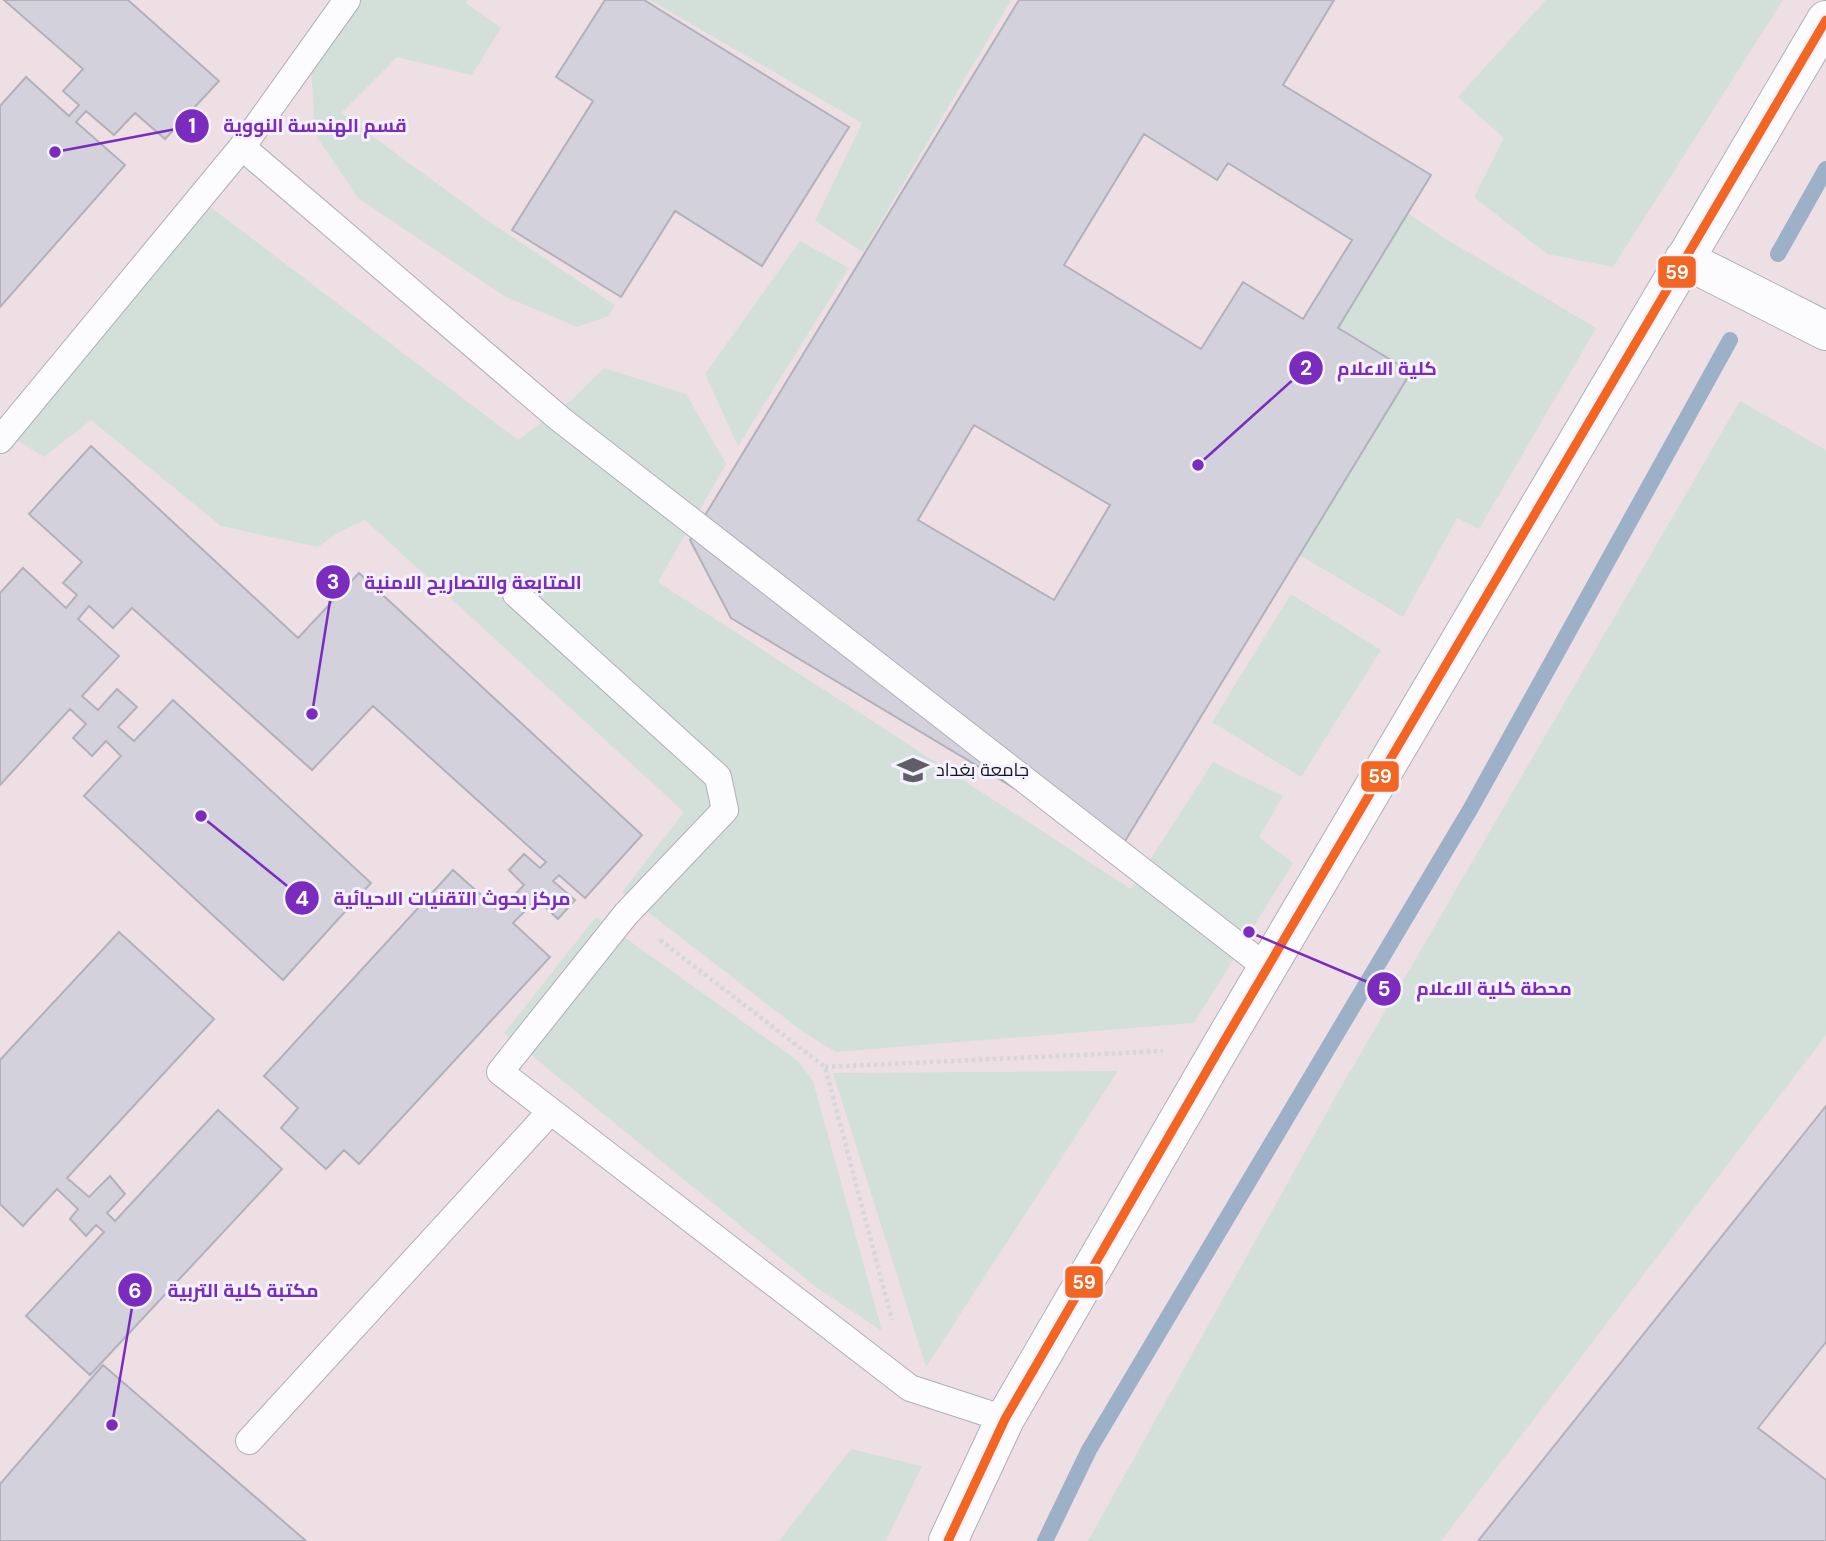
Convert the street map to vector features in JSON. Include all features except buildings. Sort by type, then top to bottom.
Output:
[{"type":"street","points":[[948,1541],[1005,1419],[1266,967],[1826,20]]},
{"type":"street","points":[[1684,259],[1826,331]]},
{"type":"lane","points":[[0,440],[242,147],[347,0]]},
{"type":"lane","points":[[242,147],[560,419],[1266,967]]},
{"type":"lane","points":[[516,594],[718,777],[725,810],[626,914],[499,1072],[910,1388],[1005,1419]]},
{"type":"lane","points":[[250,1441],[550,1112]]},
{"type":"path","points":[[626,914],[825,1067],[910,1388]]},
{"type":"path","points":[[825,1067],[1220,1048]]},
{"type":"shaded area","name":"جامعة بغداد","points":[[0,0],[1826,0],[1826,1541],[0,1541]]},
{"type":"shaded area","points":[[354,0],[467,0],[466,3],[501,28],[472,75],[397,57],[341,113],[484,218],[615,305],[609,316],[577,327],[506,297],[358,198],[315,134],[310,48]]},
{"type":"shaded area","points":[[650,0],[1011,0],[863,252],[815,221],[862,123]]},
{"type":"shaded area","points":[[1546,0],[1783,0],[1613,267],[1547,254],[1474,197],[1504,138],[1458,97]]},
{"type":"shaded area","points":[[205,203],[518,440],[574,398],[604,368],[686,394],[726,464],[658,582],[1131,889],[1213,762],[1283,796],[1259,837],[1293,863],[1194,1023],[836,1052],[803,1032],[622,892],[684,812],[365,520],[339,532],[318,547],[221,526],[91,420],[44,457],[12,437]]},
{"type":"shaded area","points":[[1408,213],[1441,236],[1596,328],[1479,529],[1457,518],[1403,617],[1300,555],[1411,372],[1338,328]]},
{"type":"shaded area","points":[[800,241],[849,268],[738,446],[705,374]]},
{"type":"shaded area","points":[[1740,401],[1826,450],[1826,1035],[1441,1541],[1088,1541],[1337,1094]]},
{"type":"shaded area","points":[[1291,594],[1381,650],[1301,777],[1212,722]]},
{"type":"shaded area","points":[[596,917],[798,1061],[813,1081],[882,1331],[816,1287],[504,1033]]},
{"type":"shaded area","points":[[1118,1071],[926,1367],[833,1073]]},
{"type":"shaded area","points":[[851,1449],[922,1466],[886,1541],[779,1541]]},
{"type":"waterway","points":[[1778,254],[1826,169]]},
{"type":"waterway","points":[[1045,1541],[1089,1450],[1471,808],[1730,340]]},
{"type":"transit line","name":"59","points":[[948,1541],[1005,1419],[1220,1048],[1826,20]]},
{"type":"place","name":"قسم الهندسة النووية","points":[[55,152]]},
{"type":"place","name":"كلية الاعلام","points":[[1198,465]]},
{"type":"place","name":"المتابعة والتصاريح الامنية","points":[[312,714]]},
{"type":"place","name":"جامعة بغداد","points":[[913,770]]},
{"type":"place","name":"مركز بحوث التقنيات الاحيائية","points":[[201,816]]},
{"type":"place","name":"محطة كلية الاعلام","points":[[1249,932]]},
{"type":"place","name":"مكتبة كلية التربية","points":[[112,1425]]}]
